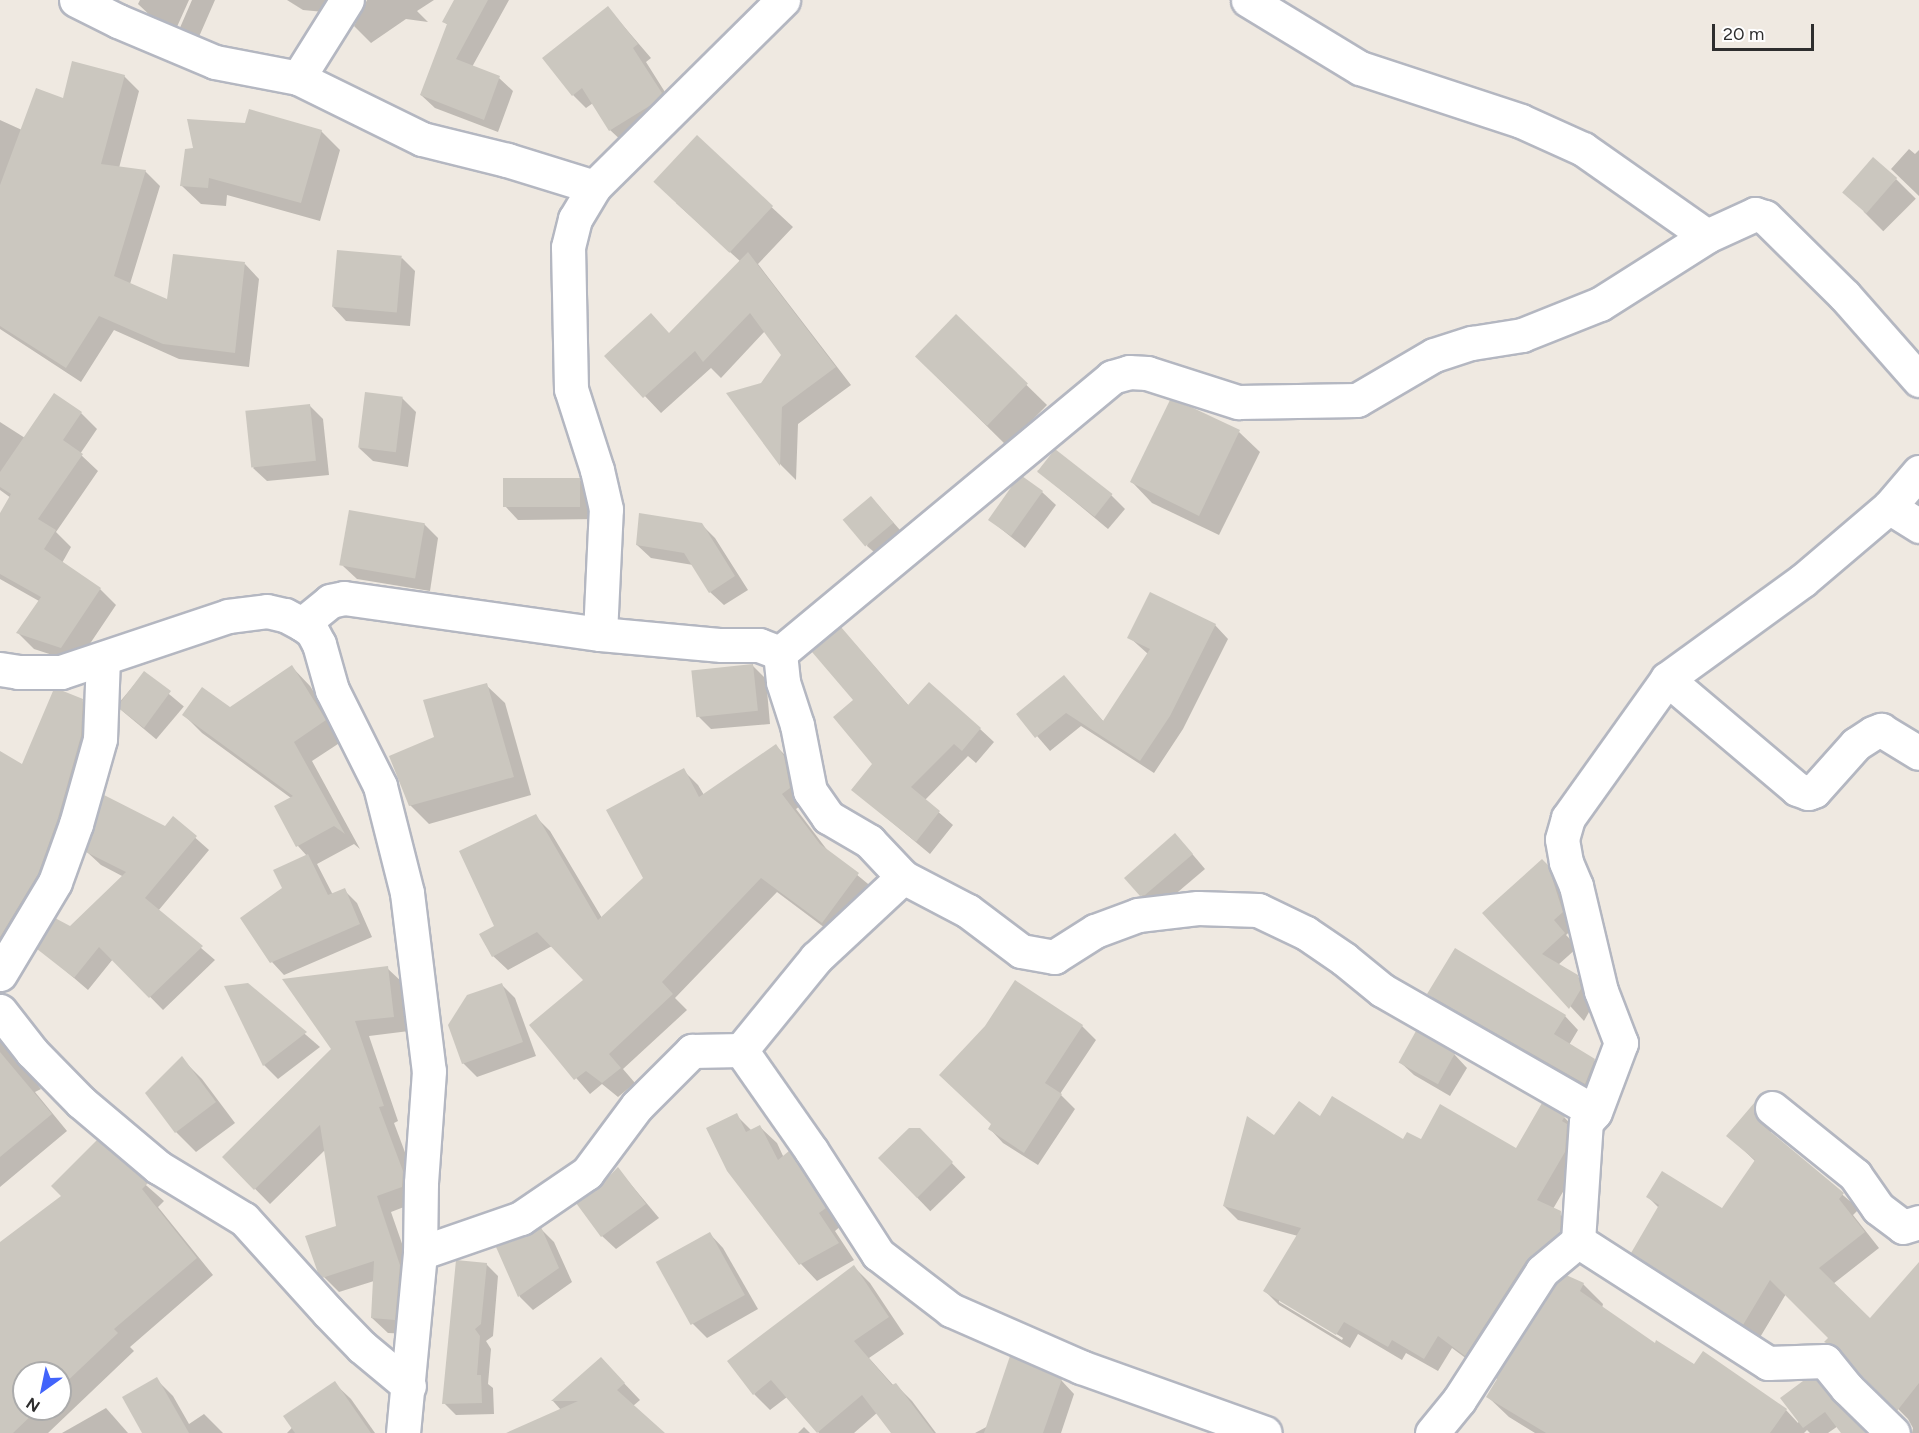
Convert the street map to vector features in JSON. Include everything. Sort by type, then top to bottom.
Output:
[{"type":"street","points":[[76,0],[215,62],[297,78],[422,139],[507,160],[594,186]]},
{"type":"street","points":[[297,78],[347,0]]},
{"type":"street","points":[[600,634],[606,509],[597,470],[571,389],[568,247],[575,219],[594,186],[783,0]]},
{"type":"street","points":[[1248,0],[1360,68],[1521,121],[1583,148],[1707,236]]},
{"type":"street","points":[[780,652],[1112,377],[1129,372],[1147,373],[1238,402],[1357,400],[1434,355],[1472,344],[1522,335],[1600,304],[1707,236],[1755,214],[1765,217],[1845,296],[1919,380]]},
{"type":"street","points":[[1432,1433],[1459,1400],[1517,1314],[1542,1271],[1578,1241],[1586,1122],[1595,1112],[1621,1043],[1601,991],[1576,886],[1566,862],[1562,838],[1568,818],[1667,679],[1802,580],[1889,507],[1919,472]]},
{"type":"street","points":[[1889,507],[1919,526]]},
{"type":"street","points":[[302,624],[330,601],[344,598],[600,634],[722,645],[759,645],[780,652]]},
{"type":"street","points":[[0,669],[18,672],[61,672],[228,616],[267,611],[285,615],[302,624],[312,632],[319,644],[332,690],[380,786],[407,893],[429,1071],[421,1183],[420,1253],[403,1433]]},
{"type":"street","points":[[780,652],[783,682],[797,725],[810,791],[828,817],[868,841],[903,877],[968,911],[1021,951],[1054,957],[1095,931],[1138,915],[1198,908],[1258,910],[1306,933],[1344,959],[1382,990],[1595,1112]]},
{"type":"street","points":[[0,974],[55,882],[76,824],[100,739],[103,659]]},
{"type":"street","points":[[1667,679],[1797,789],[1808,793],[1814,791],[1856,744],[1872,733],[1881,730],[1919,753]]},
{"type":"street","points":[[420,1253],[521,1218],[587,1173],[637,1106],[693,1051],[741,1050],[816,958],[903,877]]},
{"type":"street","points":[[0,1011],[32,1052],[81,1102],[158,1167],[244,1219],[362,1347],[409,1386]]},
{"type":"street","points":[[741,1050],[811,1150],[878,1254],[951,1310],[1081,1367],[1265,1433]]},
{"type":"street","points":[[1772,1108],[1855,1175],[1878,1208],[1903,1227],[1919,1222]]},
{"type":"street","points":[[1578,1241],[1768,1363],[1825,1361],[1847,1388],[1893,1433]]},
{"type":"building","points":[[454,0],[488,0],[456,59],[500,76],[484,120],[420,95],[447,24],[442,22]]},
{"type":"building","points":[[608,6],[638,44],[633,48],[662,93],[651,105],[609,131],[582,88],[572,96],[542,58]]},
{"type":"building","points":[[72,61],[125,75],[101,164],[146,170],[114,276],[167,299],[173,254],[245,262],[235,353],[163,344],[99,316],[66,368],[0,326],[0,185],[36,88],[63,98]]},
{"type":"building","points":[[249,109],[322,130],[301,203],[209,178],[208,188],[180,186],[185,149],[193,148],[187,119],[245,123]]},
{"type":"building","points":[[697,135],[773,206],[729,253],[653,182]]},
{"type":"building","points":[[1873,157],[1897,178],[1866,213],[1842,192]]},
{"type":"building","points":[[337,250],[402,256],[397,312],[332,307]]},
{"type":"building","points":[[748,252],[836,367],[782,407],[780,466],[726,393],[761,383],[781,355],[750,313],[703,362],[695,351],[643,398],[604,356],[651,313],[669,333]]},
{"type":"building","points":[[956,314],[1028,383],[987,426],[915,356]]},
{"type":"building","points":[[365,392],[403,397],[396,452],[358,448]]},
{"type":"building","points":[[54,393],[82,412],[63,440],[83,454],[38,519],[56,530],[44,549],[101,588],[61,648],[16,633],[41,597],[0,574],[0,513],[11,494],[0,487],[0,472]]},
{"type":"building","points":[[1170,400],[1191,407],[1240,430],[1199,516],[1130,482]]},
{"type":"building","points":[[310,404],[316,461],[251,467],[245,411]]},
{"type":"building","points":[[1055,449],[1113,494],[1095,517],[1037,472]]},
{"type":"building","points":[[1022,476],[1043,491],[1011,536],[988,520],[1014,483]]},
{"type":"building","points":[[503,478],[580,478],[580,507],[503,507]]},
{"type":"building","points":[[871,496],[893,523],[865,547],[843,520]]},
{"type":"building","points":[[349,510],[425,523],[415,579],[339,565]]},
{"type":"building","points":[[639,513],[702,523],[735,576],[709,593],[684,553],[636,545]]},
{"type":"building","points":[[1150,592],[1216,624],[1170,716],[1140,761],[1066,713],[1035,738],[1016,714],[1064,675],[1103,721],[1150,649],[1127,638]]},
{"type":"building","points":[[841,627],[908,705],[929,682],[981,728],[962,751],[954,744],[911,787],[940,811],[916,842],[851,790],[872,764],[833,717],[853,700],[812,652]]},
{"type":"building","points":[[753,664],[758,711],[696,717],[691,670]]},
{"type":"building","points":[[292,665],[326,720],[294,742],[345,834],[334,826],[296,847],[274,806],[293,796],[182,715],[202,687],[230,707]]},
{"type":"building","points":[[144,671],[171,691],[144,728],[120,709],[120,703]]},
{"type":"building","points":[[487,683],[514,777],[409,806],[389,756],[434,737],[423,700]]},
{"type":"building","points":[[53,691],[63,691],[83,699],[81,736],[58,818],[38,874],[0,937],[0,751],[22,764]]},
{"type":"building","points":[[776,744],[784,756],[790,788],[782,794],[820,844],[859,873],[822,923],[761,878],[662,982],[673,994],[609,1054],[621,1068],[602,1083],[586,1071],[574,1080],[529,1025],[583,980],[537,932],[492,957],[479,934],[494,926],[459,851],[536,814],[598,920],[643,878],[606,810],[684,768],[699,797]]},
{"type":"building","points":[[104,795],[165,826],[173,816],[197,836],[145,898],[203,946],[149,998],[99,947],[74,978],[37,949],[55,918],[70,926],[126,872],[86,852]]},
{"type":"building","points":[[1175,833],[1193,854],[1145,895],[1140,896],[1124,878]]},
{"type":"building","points":[[308,854],[328,895],[345,888],[360,924],[270,963],[240,918],[282,888],[273,870]]},
{"type":"building","points":[[1542,859],[1548,865],[1563,912],[1554,920],[1565,933],[1542,954],[1578,975],[1581,989],[1569,1009],[1482,913]]},
{"type":"building","points":[[1455,948],[1566,1015],[1554,1034],[1595,1059],[1585,1084],[1427,994]]},
{"type":"building","points":[[388,966],[394,1017],[355,1021],[384,1106],[379,1107],[403,1171],[402,1187],[377,1196],[400,1265],[395,1320],[371,1318],[374,1261],[322,1278],[318,1273],[305,1236],[336,1226],[320,1125],[254,1190],[222,1157],[331,1049],[282,979]]},
{"type":"building","points":[[1015,980],[1083,1025],[1045,1083],[1062,1094],[1024,1153],[988,1129],[991,1124],[939,1075],[985,1026]]},
{"type":"building","points":[[248,983],[307,1032],[263,1066],[224,986]]},
{"type":"building","points":[[502,983],[523,1042],[462,1064],[448,1025],[467,995]]},
{"type":"building","points":[[1416,1031],[1455,1053],[1438,1084],[1399,1062]]},
{"type":"building","points":[[0,1052],[52,1114],[0,1157]]},
{"type":"building","points":[[182,1056],[216,1102],[175,1133],[145,1093]]},
{"type":"building","points":[[1332,1096],[1403,1139],[1407,1132],[1421,1139],[1440,1104],[1516,1148],[1542,1103],[1565,1116],[1562,1121],[1567,1124],[1565,1152],[1537,1200],[1561,1211],[1560,1232],[1526,1261],[1465,1356],[1438,1336],[1424,1359],[1392,1340],[1388,1347],[1344,1322],[1336,1335],[1263,1291],[1301,1228],[1223,1206],[1247,1116],[1274,1135],[1299,1101],[1320,1116]]},
{"type":"building","points":[[1755,1102],[1754,1114],[1760,1123],[1844,1193],[1839,1199],[1865,1232],[1819,1268],[1870,1318],[1919,1262],[1919,1383],[1897,1411],[1839,1349],[1824,1342],[1828,1338],[1770,1280],[1743,1325],[1631,1253],[1659,1205],[1646,1197],[1662,1171],[1722,1208],[1755,1160],[1726,1136]]},
{"type":"building","points":[[737,1113],[746,1132],[760,1125],[778,1160],[789,1151],[826,1208],[819,1213],[839,1243],[799,1265],[727,1171],[706,1128]]},
{"type":"building","points":[[909,1128],[920,1128],[953,1162],[917,1198],[878,1158]]},
{"type":"building","points":[[97,1140],[148,1183],[142,1189],[197,1258],[114,1329],[118,1333],[72,1377],[72,1361],[12,1361],[12,1421],[26,1421],[13,1433],[0,1433],[0,1242],[61,1196],[51,1186]]},
{"type":"building","points":[[618,1167],[646,1204],[601,1237],[576,1203],[598,1188]]},
{"type":"building","points":[[541,1227],[559,1268],[518,1297],[496,1247],[527,1236]]},
{"type":"building","points":[[710,1232],[745,1295],[691,1325],[656,1262]]},
{"type":"building","points":[[456,1260],[487,1263],[481,1324],[475,1329],[480,1336],[477,1375],[481,1375],[482,1403],[442,1404]]},
{"type":"building","points":[[854,1265],[889,1317],[854,1341],[892,1385],[896,1383],[934,1433],[891,1433],[862,1395],[817,1433],[771,1380],[753,1395],[727,1361]]},
{"type":"building","points":[[1566,1275],[1584,1283],[1580,1291],[1655,1343],[1656,1340],[1694,1364],[1703,1351],[1787,1409],[1770,1433],[1546,1433],[1486,1397],[1556,1284]]},
{"type":"building","points":[[1010,1356],[1062,1379],[1043,1433],[984,1433]]},
{"type":"building","points":[[601,1357],[625,1383],[617,1390],[665,1433],[506,1433],[578,1401],[551,1401]]},
{"type":"building","points":[[157,1377],[189,1433],[142,1433],[122,1397]]},
{"type":"building","points":[[1816,1380],[1866,1433],[1841,1433],[1825,1412],[1803,1428],[1780,1398],[1803,1381]]},
{"type":"building","points":[[335,1381],[371,1433],[295,1433],[283,1416]]}]
